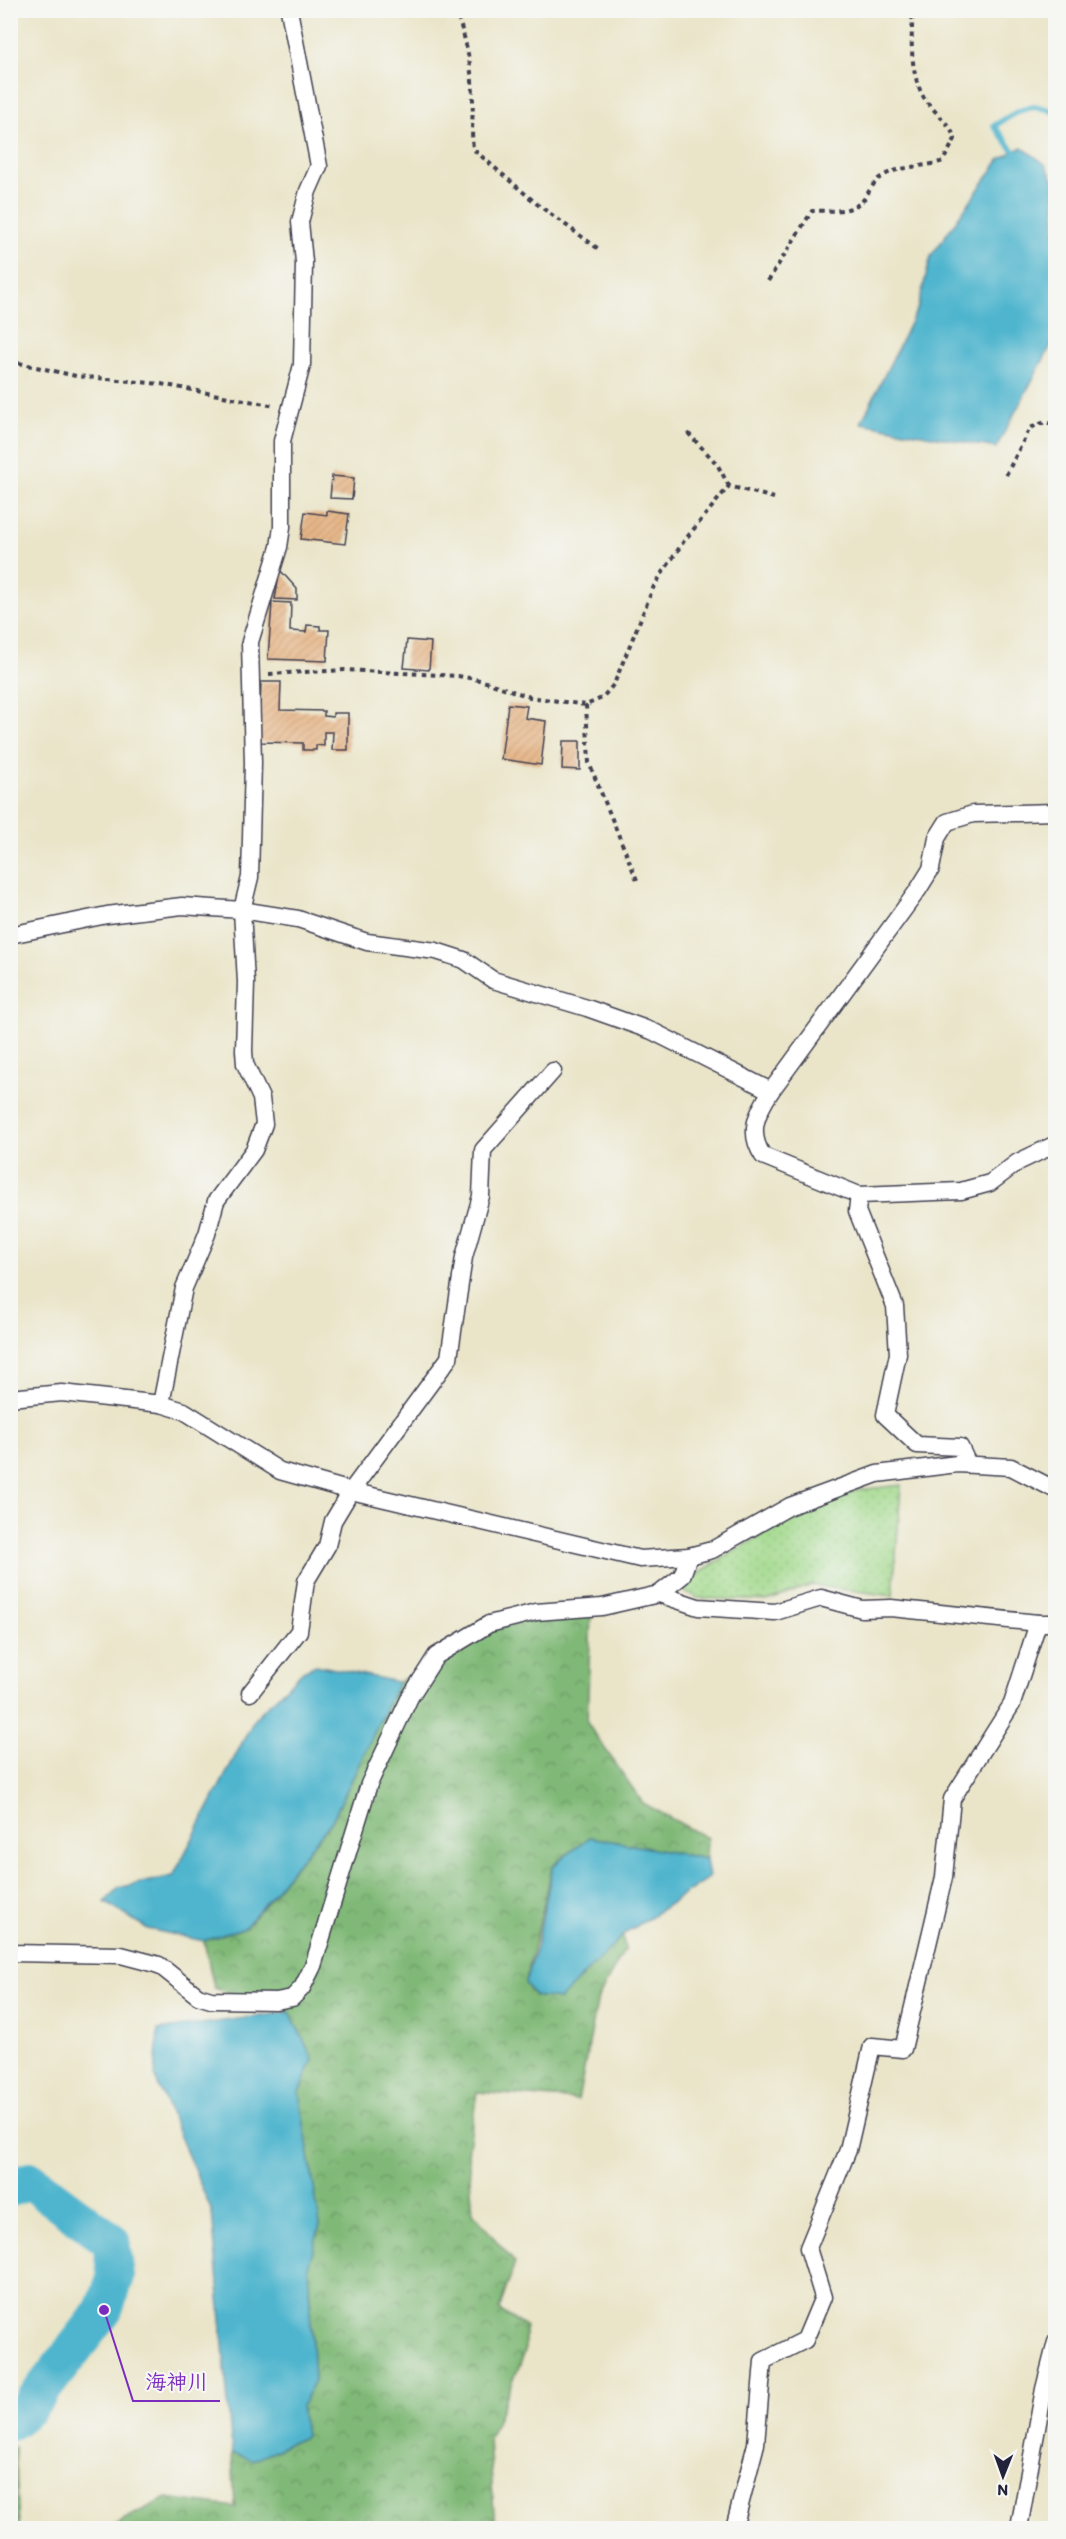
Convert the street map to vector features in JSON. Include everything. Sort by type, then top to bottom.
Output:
[{"type":"street","points":[[161,1404],[184,1288],[207,1234],[216,1201],[254,1150],[264,1124],[261,1098],[245,1064],[246,982],[242,910],[250,877],[253,763],[250,642],[279,547],[282,526],[282,441],[302,365],[304,262],[300,222],[308,191],[319,166],[289,10]]},
{"type":"street","points":[[1056,812],[973,814],[947,822],[938,838],[931,869],[918,890],[771,1091],[758,1113],[755,1129],[756,1145],[763,1156],[859,1195],[961,1191],[990,1183],[1018,1162],[1056,1144]]},
{"type":"street","points":[[10,935],[107,915],[182,906],[242,910],[298,919],[367,942],[436,951],[465,960],[493,980],[587,1008],[652,1031],[771,1091]]},
{"type":"street","points":[[250,1693],[300,1631],[306,1581],[327,1546],[333,1521],[351,1491],[448,1358],[464,1257],[481,1196],[483,1150],[553,1071]]},
{"type":"street","points":[[859,1195],[857,1211],[895,1306],[898,1354],[885,1415],[917,1445],[960,1447],[968,1464]]},
{"type":"street","points":[[10,1398],[62,1393],[161,1404],[184,1411],[280,1471],[351,1491],[640,1559],[689,1556],[712,1550],[790,1506],[877,1474],[968,1464],[1011,1467],[1056,1490]]},
{"type":"street","points":[[10,1953],[121,1955],[159,1965],[198,1996],[211,2000],[276,2001],[292,1998],[302,1988],[313,1966],[369,1784],[410,1697],[436,1656],[489,1624],[536,1612],[602,1607],[659,1594],[682,1576],[689,1556]]},
{"type":"street","points":[[659,1594],[698,1607],[775,1612],[821,1598],[862,1609],[891,1608],[1056,1623]]},
{"type":"street","points":[[734,2529],[756,2444],[763,2361],[805,2340],[823,2297],[808,2248],[848,2150],[872,2046],[903,2049],[944,1877],[952,1798],[1012,1704],[1038,1623]]},
{"type":"street","points":[[1018,2529],[1044,2389],[1056,2342]]},
{"type":"path","points":[[453,10],[459,20],[470,73],[473,95],[471,135],[473,149],[537,204],[600,250]]},
{"type":"path","points":[[768,281],[812,211],[849,209],[862,202],[879,178],[902,167],[929,166],[943,161],[955,139],[951,126],[926,100],[919,85],[913,60],[913,10]]},
{"type":"path","points":[[10,361],[76,376],[161,384],[290,409]]},
{"type":"path","points":[[1006,475],[1030,429],[1045,422],[1056,425]]},
{"type":"path","points":[[688,433],[717,464],[729,486],[778,499]]},
{"type":"path","points":[[250,675],[345,670],[458,676],[480,680],[530,697],[586,705],[602,698],[614,684],[654,586],[684,541],[729,486]]},
{"type":"path","points":[[586,705],[590,764],[637,880]]},
{"type":"green space","points":[[901,1485],[893,1596],[812,1585],[767,1601],[698,1598],[675,1587],[800,1512],[857,1490]]},
{"type":"green space","points":[[591,1612],[587,1723],[643,1803],[707,1838],[706,1859],[590,1837],[553,1865],[525,1983],[534,1996],[560,1999],[623,1935],[625,1949],[598,1998],[578,2100],[477,2092],[468,2153],[473,2213],[515,2263],[499,2310],[525,2327],[525,2352],[489,2439],[495,2528],[107,2528],[166,2498],[235,2507],[232,2453],[253,2460],[305,2437],[301,2406],[314,2382],[308,2267],[320,2225],[299,2092],[313,2060],[290,2012],[214,1988],[204,1941],[246,1927],[332,1821],[398,1682],[514,1618]]},
{"type":"green space","points":[[15,2447],[19,2528],[11,2528],[11,2449]]},
{"type":"water","points":[[1022,147],[1045,164],[1055,183],[1055,338],[996,448],[861,423],[918,307],[931,256],[1000,159]]},
{"type":"water","points":[[316,1665],[398,1682],[332,1821],[245,1927],[204,1941],[148,1929],[105,1902],[118,1888],[173,1876],[255,1718],[303,1671]]},
{"type":"water","points":[[590,1837],[706,1859],[709,1878],[623,1935],[560,1999],[535,1996],[525,1983],[536,1948],[553,1866]]},
{"type":"water","points":[[290,2012],[313,2060],[299,2092],[320,2225],[308,2267],[314,2382],[301,2406],[305,2437],[252,2460],[232,2453],[212,2212],[155,2077],[158,2030]]},
{"type":"building","points":[[332,476],[354,478],[352,499],[330,498]]},
{"type":"building","points":[[327,511],[349,514],[345,544],[301,539],[305,512],[327,515]]},
{"type":"building","points":[[280,570],[297,589],[297,600],[275,599]]},
{"type":"building","points":[[272,602],[291,603],[290,631],[306,632],[307,625],[320,626],[320,630],[329,630],[327,661],[268,659]]},
{"type":"building","points":[[407,640],[431,642],[429,670],[404,668]]},
{"type":"building","points":[[261,682],[281,682],[280,710],[324,711],[324,716],[333,717],[333,713],[348,713],[348,750],[332,750],[333,732],[324,732],[324,746],[316,745],[316,750],[303,750],[303,743],[259,742]]},
{"type":"building","points":[[508,704],[527,706],[525,718],[546,721],[541,765],[501,759]]},
{"type":"building","points":[[563,741],[580,741],[580,770],[562,769]]},
{"type":"waterway","points":[[1014,151],[994,126],[1023,109],[1038,107],[1056,113]]},
{"type":"waterway","points":[[10,2188],[30,2181],[111,2241],[116,2276],[104,2310],[29,2407],[10,2422]]},
{"type":"place","name":"海神川","points":[[104,2310]]}]
